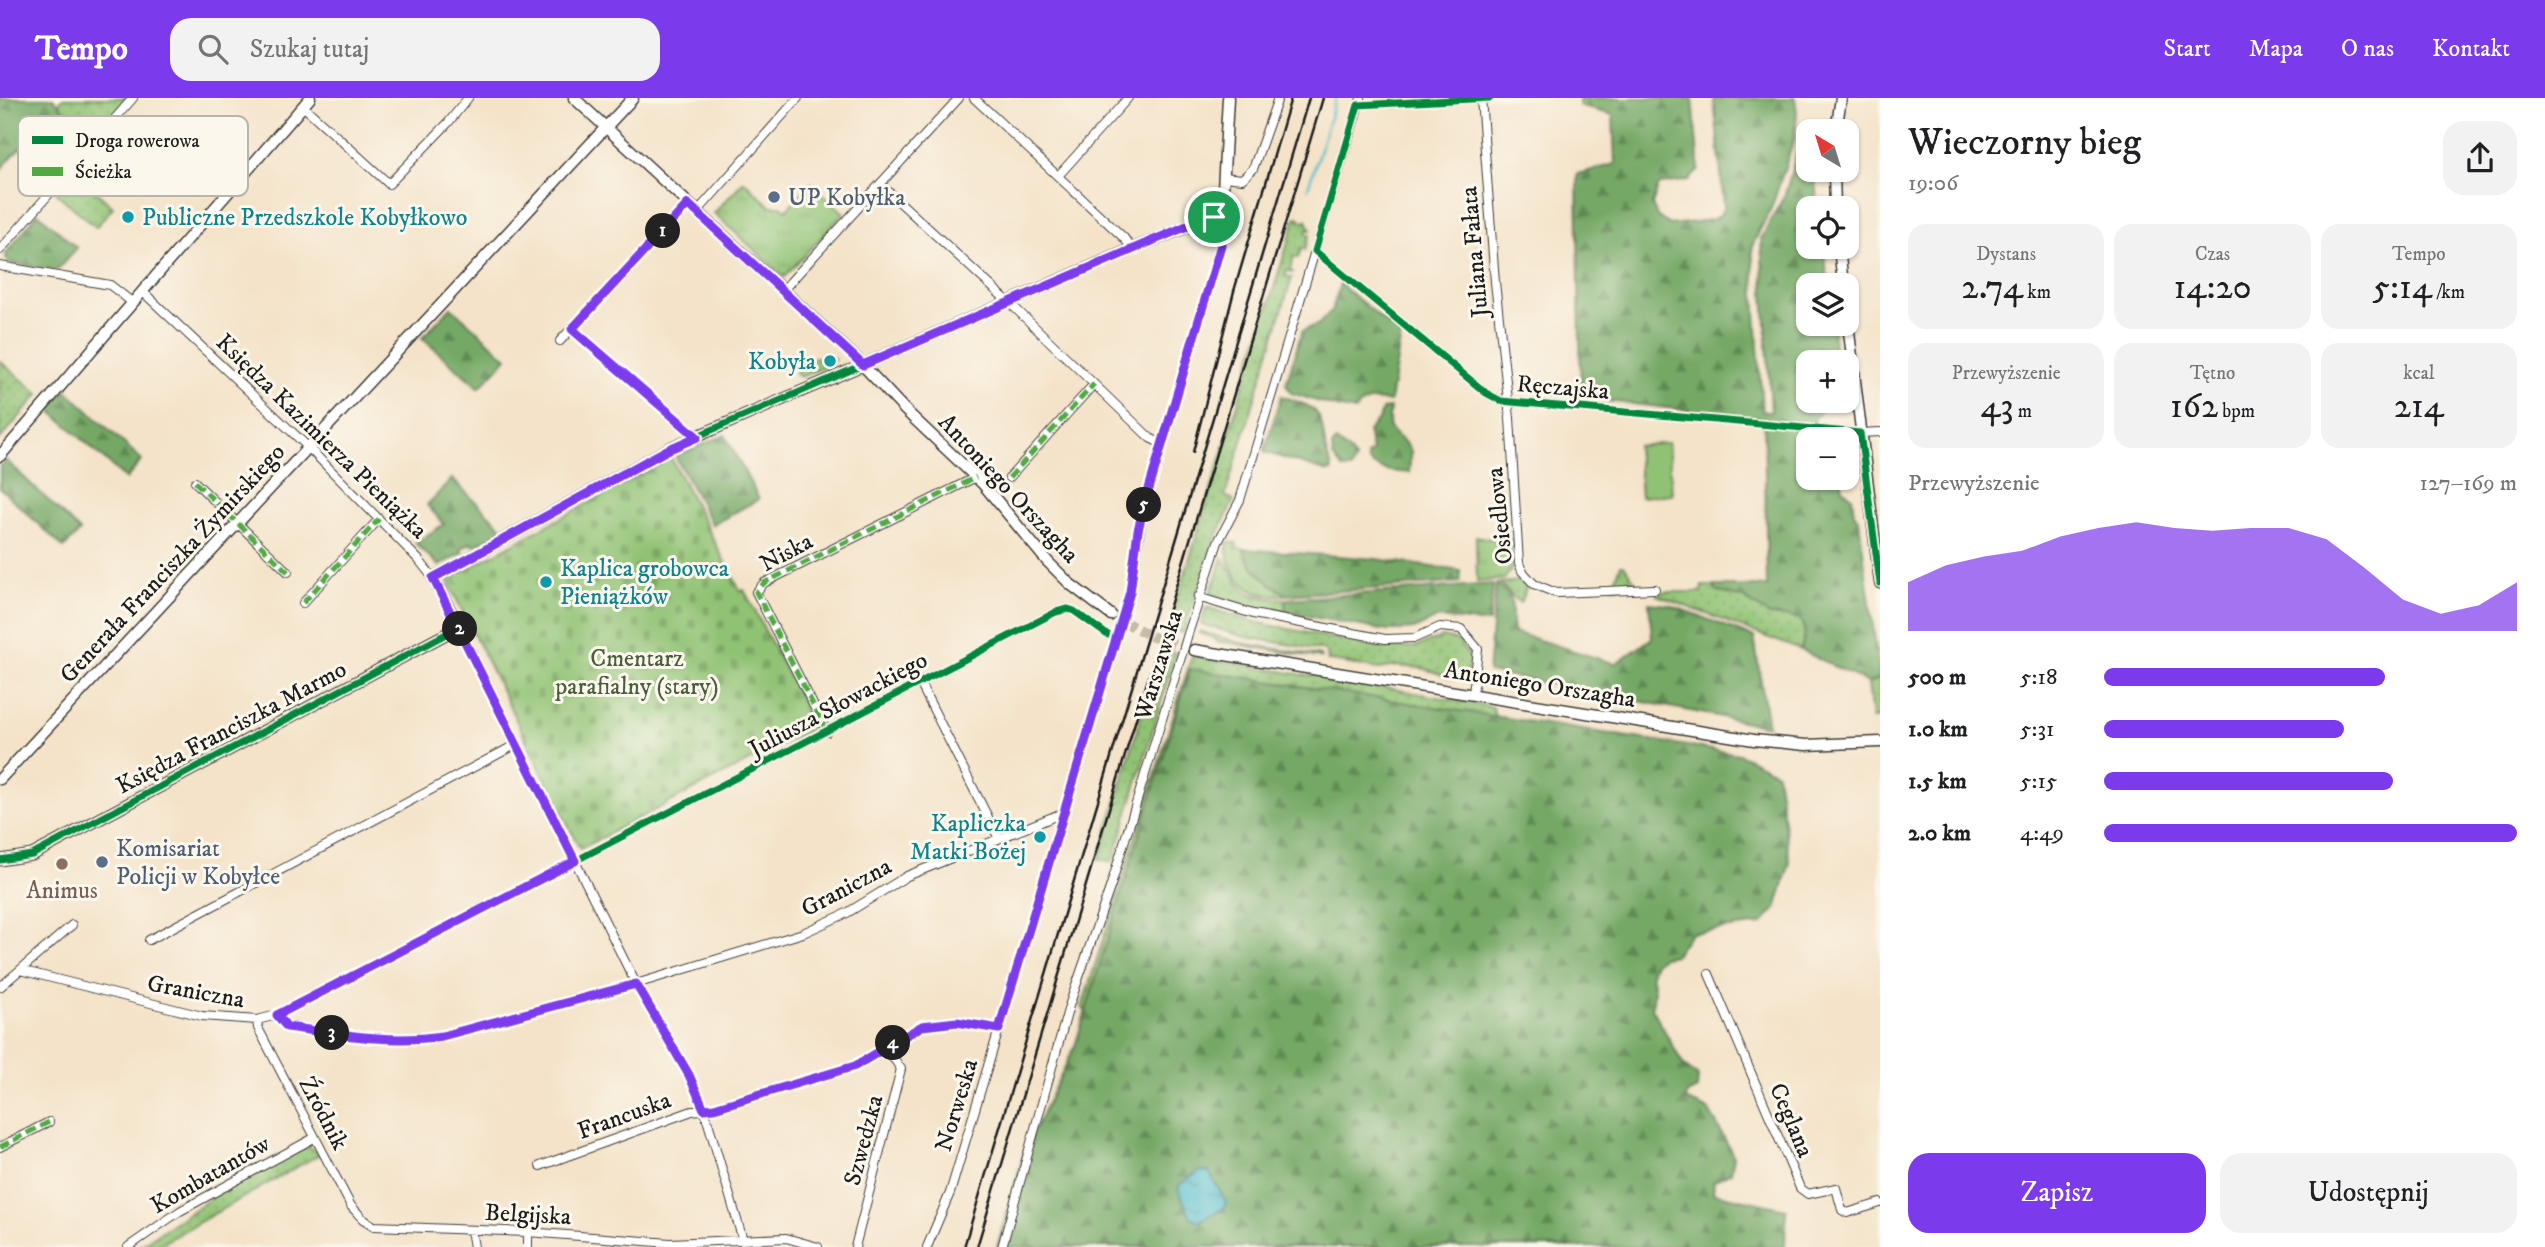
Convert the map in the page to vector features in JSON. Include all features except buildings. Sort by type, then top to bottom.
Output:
[{"type":"street","points":[[117,116],[133,98]]},
{"type":"street","points":[[248,170],[307,102],[389,184],[448,123],[468,98]]},
{"type":"street","name":"Antoniego Orszagha","points":[[574,98],[863,365],[905,410],[976,477],[1047,561],[1080,593],[1111,615]]},
{"type":"street","name":"Generała Franciszka Żymirskiego","points":[[0,779],[633,98]]},
{"type":"street","points":[[698,212],[798,98]]},
{"type":"street","points":[[782,291],[959,98]]},
{"type":"street","points":[[974,98],[1124,237],[1132,249]]},
{"type":"street","points":[[1058,176],[1128,98]]},
{"type":"street","points":[[1065,812],[1132,584],[1138,530],[1227,222],[1224,210],[1224,177],[1228,98]]},
{"type":"street","points":[[1224,177],[1242,179],[1253,169],[1278,98]]},
{"type":"street","points":[[1359,102],[1490,98]]},
{"type":"street","points":[[1838,119],[1842,98]]},
{"type":"street","name":"Juliana Fałata","points":[[1481,99],[1507,401]]},
{"type":"street","name":"Warszawska","points":[[1002,1247],[1063,1027],[1111,885],[1198,597],[1218,541],[1240,500],[1359,102]]},
{"type":"street","points":[[880,184],[1150,438],[1162,444]]},
{"type":"street","points":[[0,250],[47,196]]},
{"type":"street","points":[[0,456],[226,196]]},
{"type":"street","points":[[560,341],[688,204]]},
{"type":"street","points":[[433,578],[667,450],[1224,210]]},
{"type":"street","name":"Ręczajska","points":[[1315,251],[1495,399],[1860,433],[1880,432]]},
{"type":"street","points":[[0,267],[110,285],[133,303]]},
{"type":"street","name":"Księdza Kazimierza Pieniążka","points":[[143,292],[308,447],[419,560],[433,578],[636,984],[689,1075],[704,1109],[744,1243]]},
{"type":"street","points":[[572,329],[697,437]]},
{"type":"street","points":[[1849,336],[1860,433],[1877,540],[1880,583]]},
{"type":"street","points":[[1009,478],[1094,384]]},
{"type":"street","name":"Osiedlowa","points":[[1507,401],[1518,553],[1522,571],[1534,584],[1556,593],[1655,589]]},
{"type":"street","name":"Niska","points":[[827,732],[756,592],[764,583],[976,477]]},
{"type":"street","points":[[195,482],[288,572]]},
{"type":"street","points":[[303,603],[379,519]]},
{"type":"street","points":[[1198,597],[1253,614],[1385,639],[1415,638],[1440,627],[1461,629],[1478,649],[1473,694]]},
{"type":"street","name":"Juliusza Słowackiego","points":[[277,1015],[1062,610],[1074,611],[1106,634],[1118,633]]},
{"type":"street","name":"Księdza Franciszka Marmo","points":[[0,860],[32,855],[459,627]]},
{"type":"street","name":"Antoniego Orszagha","points":[[1194,650],[1754,740],[1806,745],[1880,742]]},
{"type":"street","points":[[920,683],[998,837]]},
{"type":"street","points":[[149,940],[517,744]]},
{"type":"street","name":"Graniczna","points":[[20,970],[193,1014],[257,1020],[277,1015],[287,1027],[374,1039],[442,1036],[636,984],[825,924],[907,876],[1065,812]]},
{"type":"street","name":"Norweska","points":[[927,1247],[945,1208],[1065,812]]},
{"type":"street","points":[[0,987],[72,925]]},
{"type":"street","name":"Ceglana","points":[[1709,974],[1800,1188],[1808,1195],[1836,1188],[1842,1210],[1847,1213],[1880,1203]]},
{"type":"street","name":"Źródnik","points":[[257,1020],[258,1028],[314,1138],[352,1206],[363,1219]]},
{"type":"street","name":"Francuska","points":[[540,1166],[704,1109],[845,1069],[922,1026],[957,1022],[999,1029]]},
{"type":"street","name":"Szwedzka","points":[[855,1247],[901,1069],[887,1047]]},
{"type":"street","points":[[0,1147],[49,1122]]},
{"type":"street","name":"Kombatantów","points":[[128,1247],[180,1211],[314,1138]]},
{"type":"street","name":"Belgijska","points":[[363,1219],[381,1227],[528,1232],[670,1243],[744,1243],[786,1238],[818,1247]]},
{"type":"street","points":[[471,1230],[474,1247]]},
{"type":"street","points":[[528,1232],[528,1247]]},
{"type":"green space","points":[[0,98],[53,98],[67,116],[18,116],[18,150],[0,170]]},
{"type":"green space","points":[[63,98],[128,98],[113,116],[67,116],[59,103]]},
{"type":"green space","points":[[1579,98],[1693,98],[1699,170],[1689,180],[1662,184],[1658,187],[1652,205],[1657,216],[1669,225],[1711,220],[1720,215],[1724,207],[1714,99],[1795,98],[1795,137],[1772,206],[1752,246],[1762,411],[1771,411],[1761,239],[1785,194],[1796,156],[1796,182],[1815,182],[1817,196],[1796,196],[1796,259],[1825,259],[1827,273],[1796,273],[1796,336],[1834,336],[1833,350],[1796,350],[1796,413],[1820,413],[1814,420],[1817,427],[1796,427],[1796,490],[1844,490],[1852,497],[1854,513],[1859,520],[1880,679],[1868,683],[1801,650],[1804,633],[1799,618],[1770,615],[1743,598],[1716,591],[1713,586],[1767,586],[1764,419],[1581,398],[1577,174],[1615,164],[1613,115],[1579,106]]},
{"type":"green space","points":[[744,181],[770,206],[781,206],[786,210],[811,183],[844,213],[784,277],[714,213]]},
{"type":"green space","points":[[60,196],[101,196],[113,207],[96,227]]},
{"type":"green space","points":[[38,213],[77,248],[57,270],[10,263],[6,259],[6,253]]},
{"type":"green space","points":[[1296,217],[1300,218],[1300,221],[1307,220],[1311,230],[1307,230],[1306,234],[1310,234],[1305,250],[1302,247],[1298,258],[1294,257],[1290,270],[1294,273],[1286,270],[1286,276],[1292,278],[1225,496],[1234,500],[1214,542],[1183,633],[1168,628]]},
{"type":"green space","points":[[1340,284],[1401,335],[1390,402],[1371,400],[1355,411],[1291,393],[1286,384],[1302,331],[1319,324],[1332,310]]},
{"type":"green space","points":[[451,307],[507,358],[479,388],[422,338]]},
{"type":"green space","points":[[808,358],[834,359],[831,364],[801,377],[796,374]]},
{"type":"green space","points":[[0,361],[39,394],[0,439]]},
{"type":"green space","points":[[66,390],[142,460],[126,479],[49,409]]},
{"type":"green space","points":[[1281,396],[1306,405],[1318,415],[1332,471],[1264,452]]},
{"type":"green space","points":[[1390,408],[1391,430],[1411,451],[1409,473],[1382,469],[1368,461],[1367,455],[1372,451],[1368,431],[1380,418],[1382,409]]},
{"type":"green space","points":[[725,435],[759,499],[712,525],[675,456]]},
{"type":"green space","points":[[1336,441],[1356,460],[1351,469],[1344,469],[1333,457],[1332,446]]},
{"type":"green space","points":[[1668,443],[1672,494],[1641,497],[1637,446]]},
{"type":"green space","name":"Cmentarz parafialny (stary)","points":[[671,458],[815,727],[580,849],[447,580]]},
{"type":"green space","points":[[6,460],[80,531],[64,548],[0,488],[0,467]]},
{"type":"green space","points":[[452,479],[504,529],[474,546],[471,543],[461,549],[463,553],[439,566],[415,543],[444,524],[427,505]]},
{"type":"green space","points":[[1476,536],[1495,540],[1509,538],[1511,541],[1512,569],[1504,579],[1477,582]]},
{"type":"green space","points":[[1228,542],[1237,543],[1236,548],[1243,549],[1256,570],[1287,595],[1261,594],[1247,588],[1230,563]]},
{"type":"green space","points":[[1243,549],[1376,559],[1461,571],[1460,582],[1287,595],[1256,570]]},
{"type":"green space","points":[[1223,558],[1241,586],[1252,595],[1288,599],[1285,602],[1286,612],[1255,608],[1210,594]]},
{"type":"green space","points":[[1621,565],[1624,565],[1637,585],[1612,587]]},
{"type":"green space","points":[[1520,581],[1527,586],[1520,603],[1499,583]]},
{"type":"green space","points":[[1493,584],[1489,623],[1437,618],[1414,629],[1387,631],[1286,612],[1285,602],[1288,599]]},
{"type":"green space","points":[[1496,584],[1511,597],[1513,632],[1616,664],[1652,638],[1649,603],[1670,605],[1754,637],[1768,726],[1488,672]]},
{"type":"green space","points":[[1702,586],[1713,586],[1717,591],[1743,598],[1770,615],[1799,618],[1804,633],[1801,650],[1657,595],[1657,592],[1702,592]]},
{"type":"green space","points":[[1206,607],[1254,622],[1382,648],[1415,647],[1443,637],[1458,641],[1470,657],[1466,680],[1422,668],[1396,666],[1379,669],[1328,661],[1327,653],[1322,650],[1245,637],[1201,624]]},
{"type":"green space","points":[[1200,631],[1241,643],[1321,658],[1216,641],[1199,633]]},
{"type":"green space","points":[[1161,649],[1176,653],[1113,862],[1099,859]]},
{"type":"green space","points":[[1192,656],[1310,676],[1311,674],[1493,707],[1495,718],[1191,670],[1086,1012],[1082,1007]]},
{"type":"green space","points":[[1190,669],[1739,754],[1777,773],[1790,862],[1776,909],[1762,924],[1690,933],[1675,955],[1663,957],[1655,963],[1651,973],[1654,991],[1652,1008],[1684,1066],[1698,1076],[1697,1089],[1687,1094],[1686,1100],[1709,1110],[1734,1157],[1731,1172],[1714,1181],[1713,1193],[1786,1209],[1785,1247],[1684,1247],[1683,1243],[1671,1247],[997,1247],[1025,1149],[1075,1046]]},
{"type":"green space","points":[[1880,679],[1880,717],[1872,718],[1868,683]]},
{"type":"green space","points":[[310,1147],[320,1154],[155,1247],[138,1247],[225,1189],[301,1148]]},
{"type":"water","points":[[1200,1171],[1209,1172],[1226,1202],[1224,1208],[1199,1221],[1191,1217],[1178,1189],[1180,1184]]},
{"type":"waterway","points":[[1308,188],[1336,98]]},
{"type":"tunnel","points":[[1111,615],[1153,637],[1192,649]]},
{"type":"railway","points":[[1193,452],[1234,291],[1291,98]]},
{"type":"railway","points":[[964,1247],[1309,98]]},
{"type":"railway","points":[[977,1247],[1323,98]]},
{"type":"marked path","points":[[1009,478],[1094,384]]},
{"type":"marked path","points":[[827,732],[756,592],[764,583],[976,477]]},
{"type":"marked path","points":[[195,482],[288,572]]},
{"type":"marked path","points":[[303,603],[379,519]]},
{"type":"marked path","points":[[0,1147],[49,1122]]},
{"type":"cycle path","points":[[1490,98],[1358,105],[1315,251],[1486,393],[1501,401],[1860,433],[1880,583]]},
{"type":"cycle path","points":[[1224,210],[1227,222],[1224,235],[1146,499],[1138,531],[1131,592],[1116,638],[1074,611],[1068,609],[1056,612],[575,861],[433,578],[672,447],[1224,210]]},
{"type":"cycle path","points":[[0,860],[32,855],[459,627]]},
{"type":"place","name":"UP Kobyłka","points":[[774,197]]},
{"type":"place","name":"Publiczne Przedszkole Kobyłkowo","points":[[128,217]]},
{"type":"place","name":"Kobyła","points":[[830,361]]},
{"type":"place","name":"Kaplica grobowca Pieniążków","points":[[546,582]]},
{"type":"place","name":"Kapliczka Matki Bożej","points":[[1040,837]]},
{"type":"place","name":"Komisariat Policji w Kobyłce","points":[[102,862]]},
{"type":"place","name":"Animus","points":[[62,864]]},
{"type":"route","points":[[688,204],[863,365],[1201,220],[1214,217],[1224,210],[1227,222],[1146,499],[1138,530],[1130,592],[999,1029],[957,1022],[922,1026],[855,1066],[704,1109],[689,1075],[636,984],[442,1036],[420,1039],[374,1039],[287,1027],[279,1019],[277,1015],[575,861],[433,578],[667,450],[697,437],[572,329],[688,204]]}]
